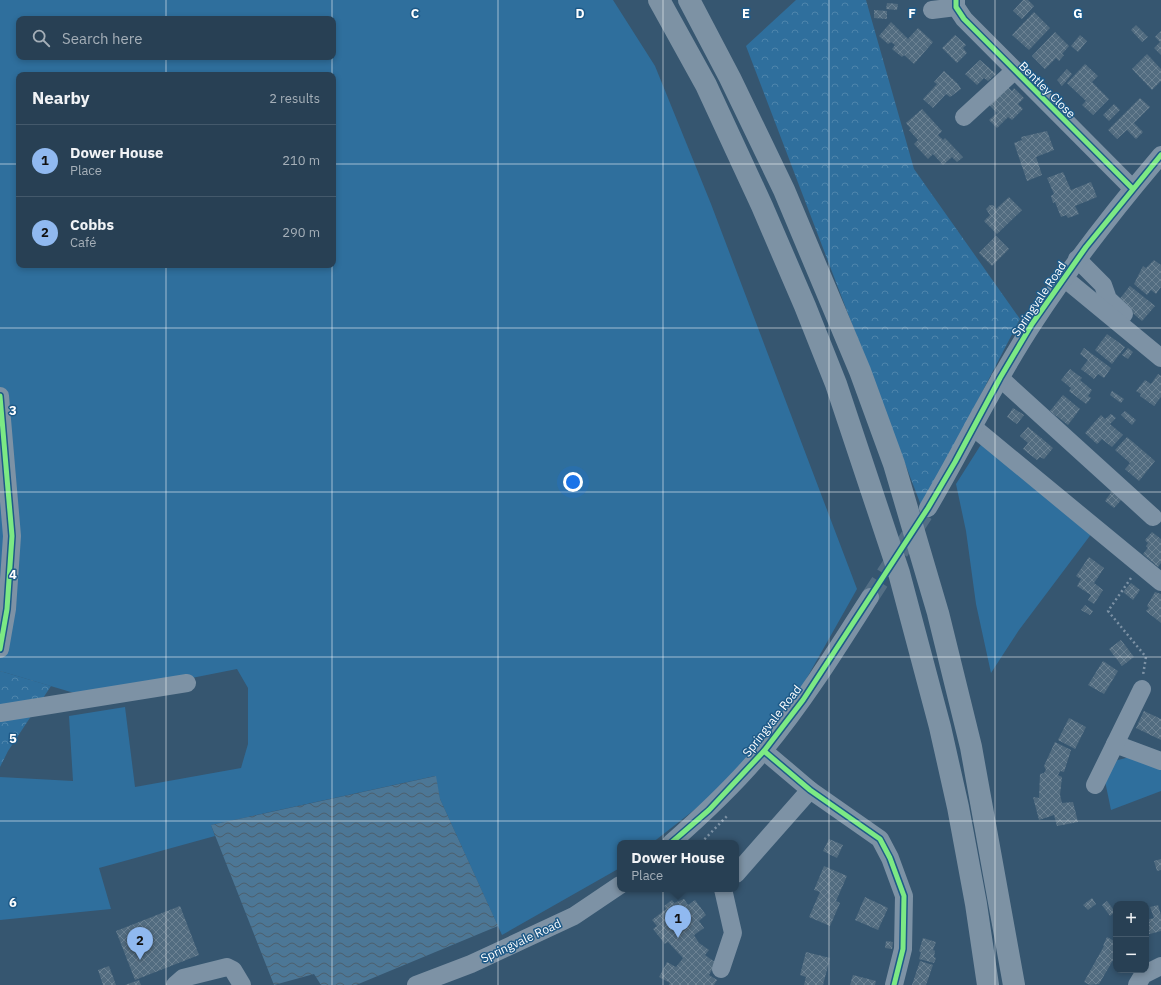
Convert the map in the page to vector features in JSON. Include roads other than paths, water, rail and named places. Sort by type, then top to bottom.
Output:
[{"type":"highway","points":[[659,0],[706,85],[762,206],[805,306],[836,384],[899,573],[940,727],[958,807],[976,904],[988,985]]},
{"type":"highway","points":[[689,0],[730,78],[784,190],[860,371],[894,464],[938,613],[971,747],[1014,985]]},
{"type":"street","name":"Bentley Close","points":[[932,10],[956,3],[964,19],[1014,71],[1132,188]]},
{"type":"street","points":[[964,117],[1014,71]]},
{"type":"street","name":"Springvale Road","points":[[928,508],[955,462],[1000,378],[1032,324],[1077,259],[1132,188],[1159,160]]},
{"type":"street","points":[[1077,259],[1104,285],[1108,299],[1161,344]]},
{"type":"street","points":[[1064,278],[1161,358]]},
{"type":"street","points":[[1000,378],[1153,517]]},
{"type":"street","points":[[0,396],[12,536],[7,609],[0,649]]},
{"type":"street","points":[[973,427],[1161,582]]},
{"type":"street","name":"Springvale Road","points":[[674,840],[709,810],[764,751],[803,700],[870,597]]},
{"type":"street","points":[[0,713],[186,683]]},
{"type":"street","points":[[1095,785],[1142,689]]},
{"type":"street","points":[[1115,744],[1161,761]]},
{"type":"street","points":[[764,751],[810,790],[880,840],[890,858],[904,896],[903,949],[894,985]]},
{"type":"street","points":[[739,871],[810,790]]},
{"type":"street","name":"Springvale Road","points":[[416,985],[471,964],[574,916],[617,887]]},
{"type":"street","points":[[721,969],[733,933],[724,892]]},
{"type":"street","points":[[1137,985],[1142,974],[1161,966]]},
{"type":"street","points":[[175,985],[183,978],[227,967],[233,970],[242,985]]},
{"type":"water","points":[[436,776],[440,799],[498,926],[356,985],[321,985],[314,974],[274,985],[211,825]]},
{"type":"tunnel","points":[[870,597],[928,508]]},
{"type":"place","name":"Dower House","points":[[678,938]]},
{"type":"place","name":"Cobbs","points":[[140,960]]}]
